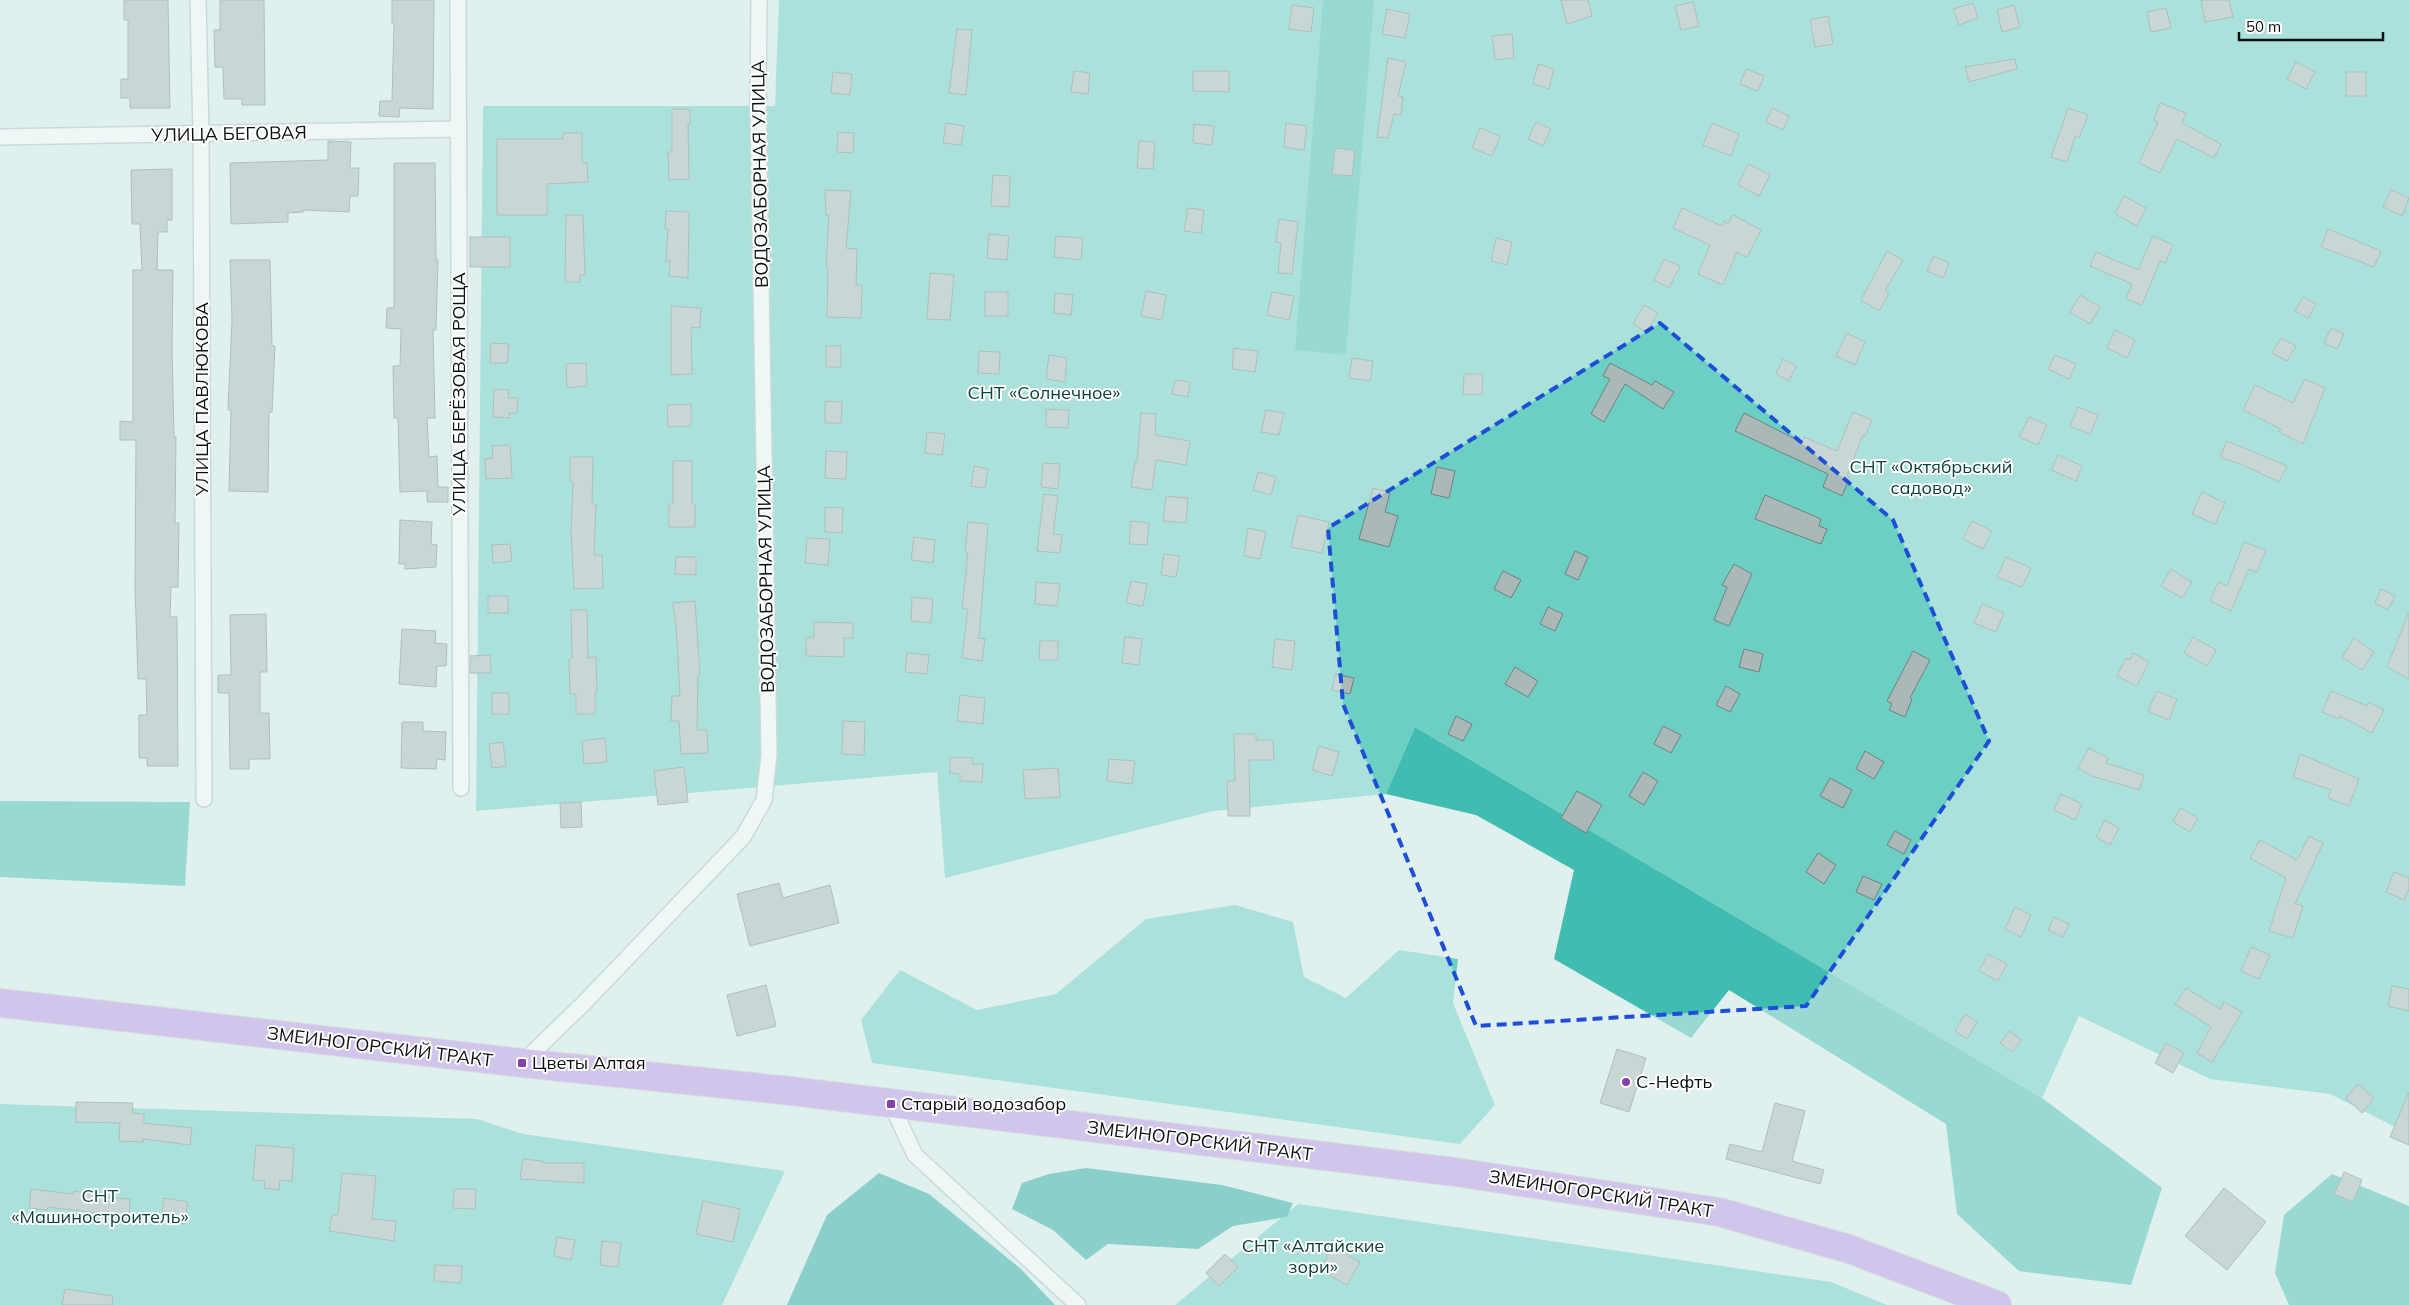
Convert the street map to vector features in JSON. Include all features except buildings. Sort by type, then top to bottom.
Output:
[{"type":"highway","name":"ЗМЕИНОГОРСКИЙ ТРАКТ","points":[[0,1004],[522,1063],[782,1090],[1455,1172],[1719,1212],[1849,1249],[1997,1305]]},
{"type":"street","name":"УЛИЦА ПАВЛЮКОВА","points":[[198,0],[201,135],[204,799]]},
{"type":"street","name":"УЛИЦА БЕРЁЗОВАЯ РОЩА","points":[[458,0],[461,788]]},
{"type":"street","name":"ВОДОЗАБОРНАЯ УЛИЦА","points":[[522,1063],[583,1004],[742,837],[764,800],[770,755],[758,102],[759,0]]},
{"type":"street","name":"УЛИЦА БЕГОВАЯ","points":[[0,137],[201,135],[457,128]]},
{"type":"street","points":[[891,1104],[915,1155],[1078,1305]]},
{"type":"highlighted area","points":[[1660,323],[1893,520],[1989,741],[1806,1006],[1476,1026],[1343,704],[1328,528]]},
{"type":"green space","points":[[779,0],[2409,0],[2409,1134],[2330,1094],[2210,1079],[2079,1016],[2042,1098],[1415,727],[1386,794],[1214,811],[945,878],[937,772],[476,811],[483,106],[775,106]]},
{"type":"green space","points":[[1235,905],[1293,922],[1304,977],[1346,998],[1399,950],[1458,959],[1453,1003],[1495,1105],[1460,1144],[872,1063],[861,1020],[900,970],[977,1010],[1056,994],[1146,919]]},
{"type":"green space","name":"СНТ «Машиностроитель»","points":[[0,1104],[477,1119],[523,1134],[785,1171],[722,1305],[0,1305]]},
{"type":"green space","name":"СНТ «Алтайские зори»","points":[[1298,1204],[1831,1282],[1887,1305],[1175,1305]]},
{"type":"shaded area","points":[[1323,0],[1374,0],[1346,355],[1295,350]]},
{"type":"shaded area","points":[[1415,727],[2042,1098],[2162,1188],[2131,1285],[2019,1271],[1957,1214],[1946,1124],[1729,990],[1691,1038],[1554,959],[1574,870],[1476,815],[1386,794]]},
{"type":"shaded area","points":[[0,801],[190,802],[185,886],[0,877]]},
{"type":"shaded area","points":[[1086,1168],[1222,1185],[1293,1203],[1287,1217],[1233,1226],[1198,1249],[1108,1244],[1086,1260],[1053,1230],[1012,1209],[1022,1183],[1049,1174]]},
{"type":"shaded area","points":[[879,1173],[929,1194],[1021,1269],[1055,1305],[787,1305],[827,1215]]},
{"type":"shaded area","points":[[2332,1174],[2409,1206],[2409,1305],[2289,1305],[2275,1273],[2284,1215]]},
{"type":"place","name":"Цветы Алтая","points":[[522,1063]]},
{"type":"place","name":"С-Нефть","points":[[1626,1082]]},
{"type":"place","name":"Старый водозабор","points":[[891,1104]]},
{"type":"park label","name":"СНТ «Солнечное»","points":[[1044,393]]},
{"type":"park label","name":"СНТ «Октябрьский садовод»","points":[[1931,477]]}]
